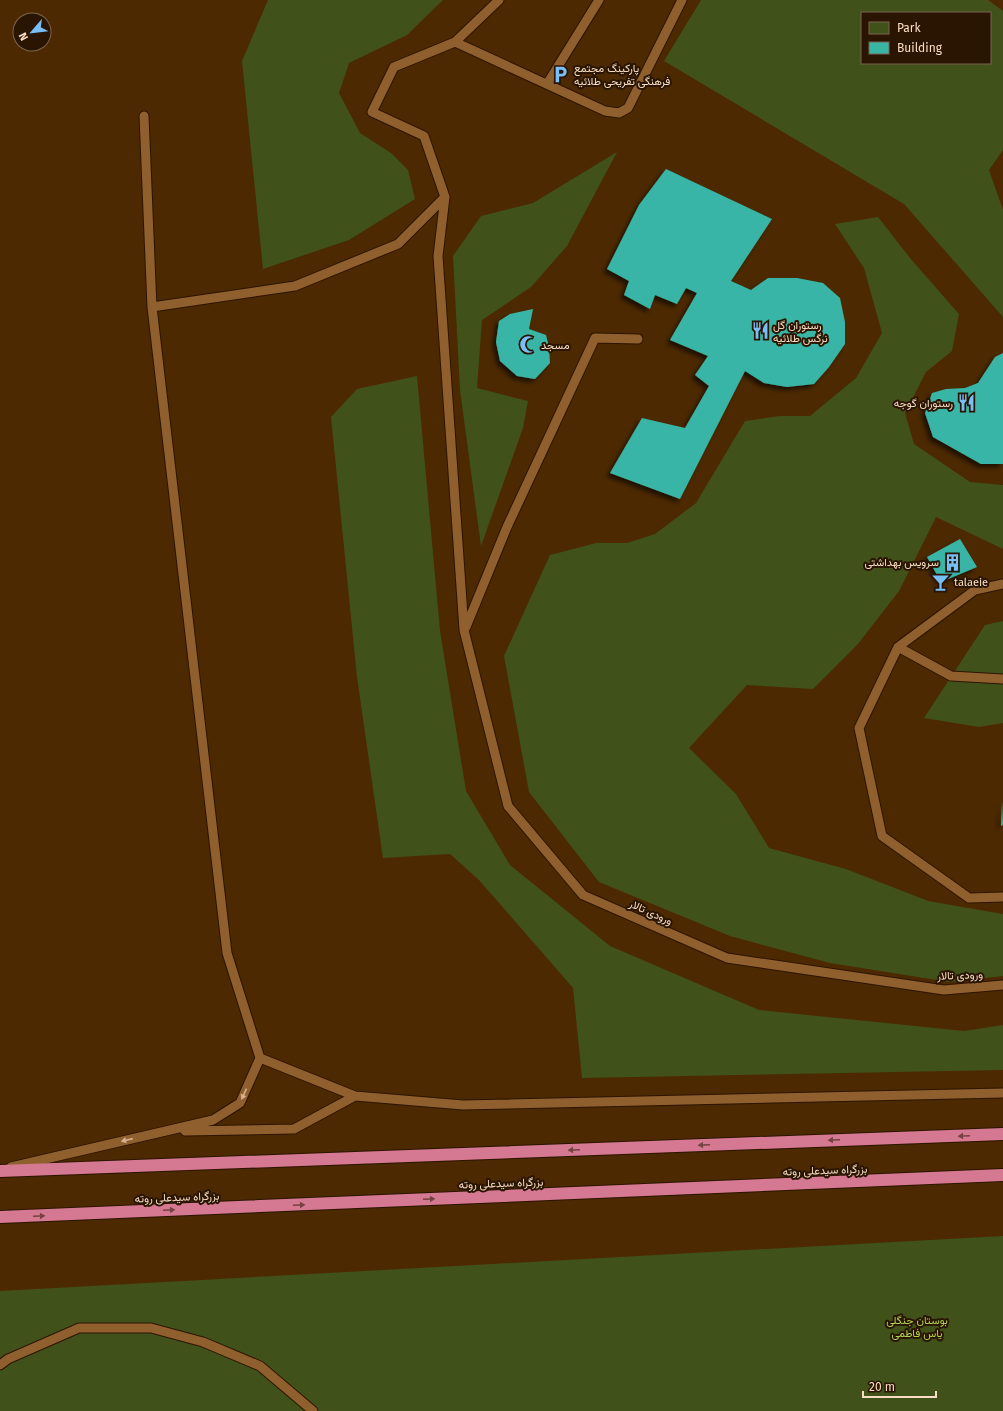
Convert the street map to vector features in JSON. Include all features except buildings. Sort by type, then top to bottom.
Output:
[{"type":"highway","points":[[0,1170],[1003,1134]]},
{"type":"highway","name":"بزرگراه سیدعلی روته","points":[[0,1217],[1003,1175]]},
{"type":"lane","points":[[152,307],[295,286],[398,244],[445,197],[424,136],[372,112],[394,67],[455,42],[499,0]]},
{"type":"lane","points":[[547,84],[599,0]]},
{"type":"lane","points":[[455,42],[605,111],[619,113],[628,108],[682,0]]},
{"type":"lane","points":[[0,1170],[213,1120],[240,1103],[260,1058],[227,952],[152,307],[144,116]]},
{"type":"lane","name":"ورودی تالار","points":[[445,197],[438,256],[464,630],[508,806],[583,895],[727,958],[944,990],[1003,985]]},
{"type":"lane","points":[[464,630],[507,527],[595,338],[638,339]]},
{"type":"lane","points":[[1003,584],[975,590],[898,647],[859,728],[882,836],[969,898],[1003,897]]},
{"type":"lane","points":[[898,647],[951,676],[1003,680]]},
{"type":"lane","points":[[260,1058],[355,1096],[463,1106],[1003,1094]]},
{"type":"lane","points":[[168,1131],[294,1129],[355,1096]]},
{"type":"lane","points":[[0,1365],[8,1359],[79,1328],[151,1328],[203,1342],[260,1366],[313,1411]]},
{"type":"green space","points":[[268,0],[443,0],[407,35],[349,63],[339,93],[360,133],[391,153],[408,170],[415,199],[349,240],[263,269],[242,61]]},
{"type":"green space","points":[[701,0],[988,0],[1003,11],[1003,150],[989,170],[1003,210],[1003,317],[904,204],[664,61]]},
{"type":"green space","points":[[617,152],[567,246],[531,287],[482,320],[477,388],[528,401],[523,428],[481,546],[460,390],[453,256],[481,216],[533,203]]},
{"type":"green space","points":[[878,217],[910,258],[959,314],[952,351],[926,372],[905,413],[914,444],[970,482],[1003,485],[1003,549],[936,517],[899,591],[858,644],[813,689],[747,685],[689,748],[736,794],[769,848],[846,869],[928,901],[1003,914],[1003,976],[949,982],[830,963],[730,936],[599,882],[529,792],[504,656],[550,555],[596,543],[627,543],[655,534],[696,503],[745,421],[780,416],[810,416],[856,378],[882,333],[864,268],[835,224]]},
{"type":"green space","points":[[417,376],[440,631],[466,791],[510,865],[610,946],[759,1010],[964,1031],[1003,1025],[1003,1070],[582,1078],[573,988],[479,880],[450,854],[383,858],[357,677],[331,417],[357,389]]},
{"type":"green space","points":[[1003,621],[1003,723],[979,727],[924,718],[985,625]]},
{"type":"green space","name":"بوستان جنگلی یاس فاطمی","points":[[1003,1236],[1003,1411],[0,1411],[0,1291]]},
{"type":"place","name":"پارکینگ مجتمع فرهنگی تفریحی طلائیه","points":[[561,74]]},
{"type":"place","name":"رستوران گل نرگس طلائیه","points":[[760,331]]},
{"type":"place","name":"مسجد","points":[[528,345]]},
{"type":"place","name":"رستوران گوجه","points":[[966,403]]},
{"type":"place","name":"سرویس بهداشتی","points":[[952,562]]},
{"type":"place","name":"talaeie","points":[[941,582]]}]
